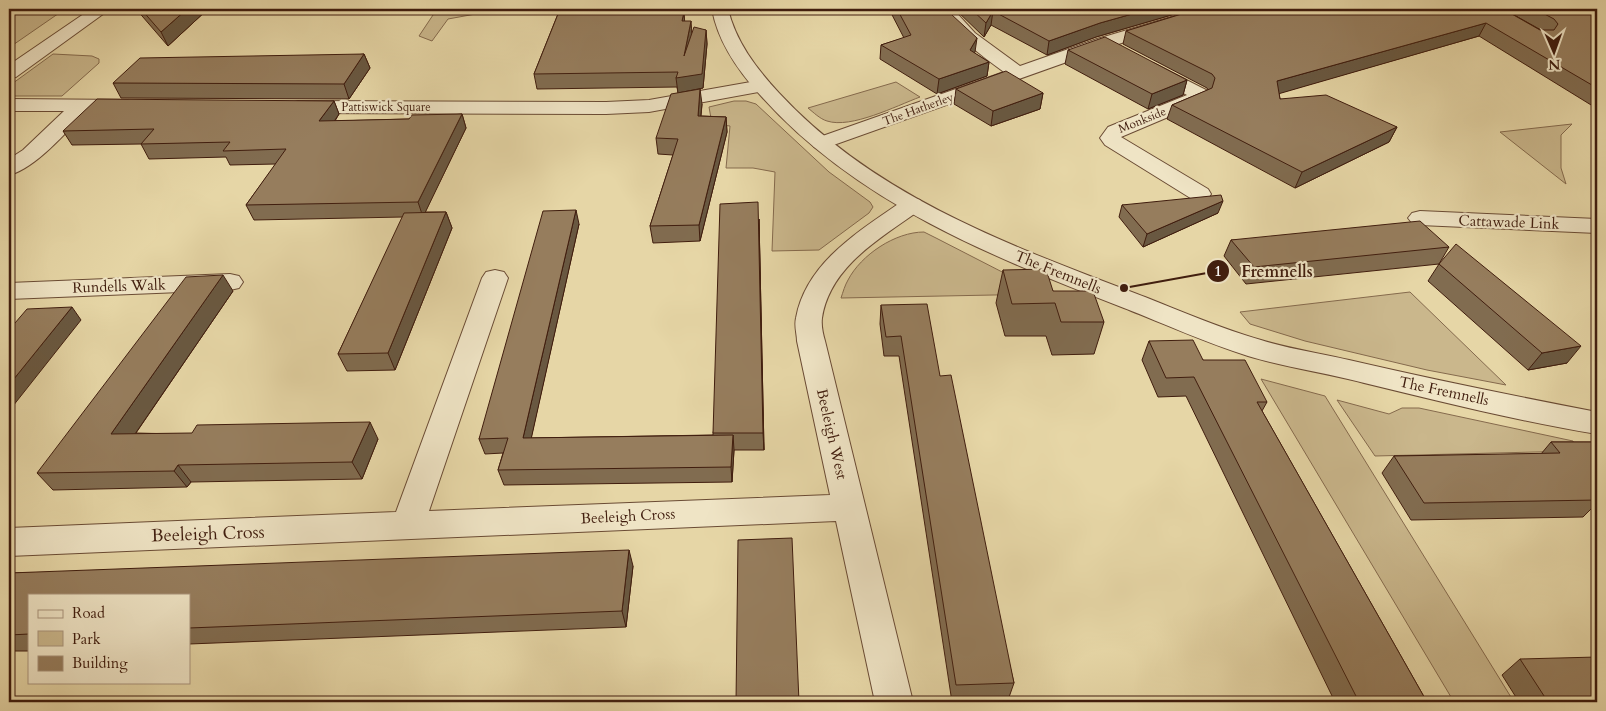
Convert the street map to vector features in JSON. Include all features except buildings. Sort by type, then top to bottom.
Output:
[{"type":"street","points":[[9,73],[102,9]]},
{"type":"street","name":"The Fremnells","points":[[720,9],[730,37],[742,60],[774,101],[820,143],[865,176],[912,205],[980,241],[1248,346],[1404,384],[1597,423]]},
{"type":"street","points":[[945,9],[951,19],[969,39],[1018,73]]},
{"type":"street","name":"The Hatherley","points":[[820,143],[1103,43],[1214,9]]},
{"type":"street","name":"Monkside","points":[[1103,43],[1199,94],[1199,97],[1115,131],[1110,138],[1200,194]]},
{"type":"street","name":"Pattiswick Square","points":[[278,107],[606,108],[649,106],[762,86]]},
{"type":"street","points":[[9,105],[140,106]]},
{"type":"street","points":[[9,168],[30,154],[81,106]]},
{"type":"street","name":"Beeleigh West","points":[[894,702],[811,341],[809,320],[814,300],[826,276],[841,257],[912,205]]},
{"type":"street","name":"Cattawade Link","points":[[1420,218],[1597,226]]},
{"type":"street","points":[[407,526],[495,278]]},
{"type":"street","name":"Rundells Walk","points":[[9,291],[230,282]]},
{"type":"street","name":"Beeleigh Cross","points":[[9,542],[850,506]]},
{"type":"green space","points":[[9,9],[65,9],[9,47]]},
{"type":"green space","points":[[437,9],[503,9],[448,19],[432,41],[419,36]]},
{"type":"green space","points":[[53,54],[92,56],[99,59],[99,63],[62,96],[9,96],[9,86]]},
{"type":"green space","points":[[896,82],[920,97],[874,115],[848,122],[837,123],[827,121],[808,108]]},
{"type":"green space","points":[[734,101],[746,101],[756,104],[829,172],[870,202],[873,207],[869,213],[819,250],[772,251],[775,172],[753,168],[726,168],[730,126],[712,124],[709,107]]},
{"type":"green space","points":[[1572,124],[1561,135],[1561,168],[1566,184],[1500,132]]},
{"type":"green space","points":[[924,232],[1045,294],[841,298],[846,284],[854,271],[870,254],[902,236]]},
{"type":"green space","points":[[1410,292],[1506,385],[1427,370],[1305,341],[1250,324],[1240,312]]},
{"type":"green space","points":[[1261,379],[1325,396],[1514,702],[1454,702]]},
{"type":"green space","points":[[1337,400],[1389,414],[1402,408],[1419,408],[1573,441],[1576,451],[1375,456]]},
{"type":"place","name":"Fremnells","points":[[1124,288]]}]
